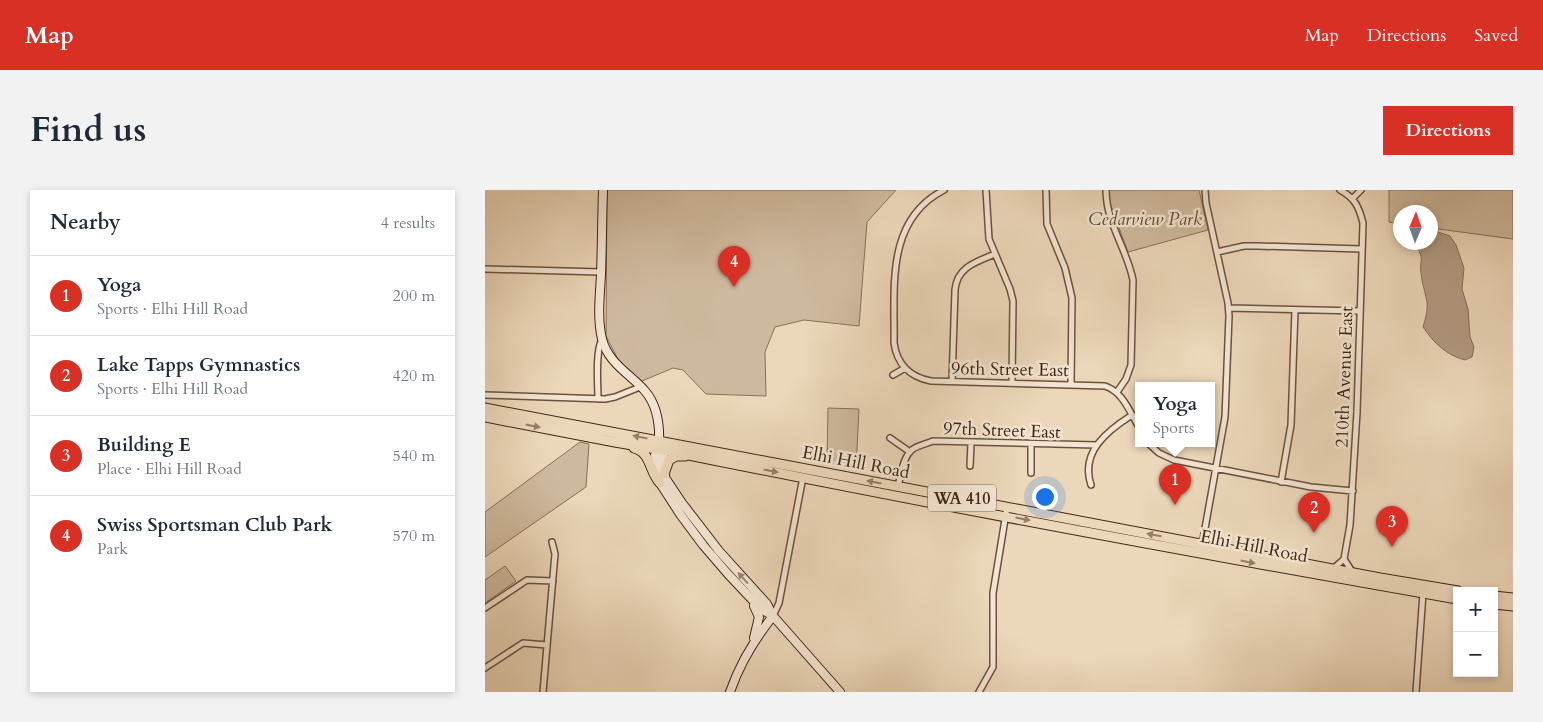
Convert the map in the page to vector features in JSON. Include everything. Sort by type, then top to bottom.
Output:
[{"type":"main road","points":[[603,190],[599,321],[602,340],[617,366],[640,387],[653,404],[657,418],[659,445],[663,455],[662,478],[670,500],[703,546],[751,599],[761,609],[773,616]]},
{"type":"main road","name":"Elhi Hill Road","points":[[485,408],[659,445],[898,486],[1006,511]]},
{"type":"main road","name":"Elhi Hill Road","points":[[485,417],[615,442],[659,445],[707,458],[803,477],[1006,511],[1453,598]]},
{"type":"main road","points":[[615,442],[643,451],[655,478],[662,478]]},
{"type":"main road","points":[[662,478],[669,460],[676,456],[707,458]]},
{"type":"main road","points":[[662,478],[719,551],[767,604],[773,616],[840,692]]},
{"type":"main road","name":"Elhi Hill Road","points":[[1201,548],[1453,590]]},
{"type":"main road","points":[[1498,596],[1513,598]]},
{"type":"main road","points":[[751,599],[759,617],[753,642]]},
{"type":"main road","points":[[1498,604],[1513,606]]},
{"type":"main road","points":[[730,692],[744,656],[773,616]]},
{"type":"street","points":[[893,375],[905,368],[896,354],[894,343],[896,256],[902,235],[909,222],[917,211],[943,190]]},
{"type":"street","points":[[986,190],[989,239],[1010,289],[1013,301],[1012,383]]},
{"type":"street","points":[[1046,190],[1047,224],[1065,268],[1071,290],[1073,314],[1071,384]]},
{"type":"street","points":[[1106,190],[1108,212],[1130,267],[1133,280],[1131,365],[1126,379],[1117,392],[1135,420]]},
{"type":"street","points":[[1201,548],[1225,418],[1229,308],[1205,190]]},
{"type":"street","points":[[1340,190],[1353,198],[1361,190]]},
{"type":"street","name":"210th Avenue East","points":[[1344,559],[1350,526],[1353,491],[1363,223],[1359,207],[1353,198]]},
{"type":"street","points":[[1217,252],[1243,246],[1362,249]]},
{"type":"street","points":[[952,381],[955,290],[957,280],[965,268],[995,254]]},
{"type":"street","points":[[485,269],[601,272]]},
{"type":"street","points":[[1229,308],[1360,311]]},
{"type":"street","points":[[1281,482],[1291,425],[1295,310]]},
{"type":"street","points":[[598,399],[599,351],[602,340]]},
{"type":"street","name":"96th Street East","points":[[905,368],[912,375],[924,380],[1100,385],[1107,386],[1117,392]]},
{"type":"street","points":[[485,395],[598,399],[615,397],[640,387]]},
{"type":"street","points":[[1091,485],[1089,480],[1093,450],[1111,429],[1132,415]]},
{"type":"street","points":[[890,438],[910,452],[898,486]]},
{"type":"street","name":"97th Street East","points":[[910,452],[913,449],[933,442],[1096,445]]},
{"type":"street","points":[[971,442],[971,466]]},
{"type":"street","points":[[1031,445],[1031,473]]},
{"type":"street","points":[[1152,447],[1159,453],[1174,460],[1281,482],[1353,491]]},
{"type":"street","points":[[773,616],[779,602],[803,477]]},
{"type":"street","points":[[979,692],[993,667],[993,593],[1006,511]]},
{"type":"street","points":[[543,692],[555,554],[552,542]]},
{"type":"street","points":[[1333,569],[1344,559],[1354,573]]},
{"type":"street","points":[[485,608],[527,580],[553,581]]},
{"type":"street","points":[[1416,692],[1423,593]]},
{"type":"street","points":[[485,668],[523,643],[547,646]]},
{"type":"green space","points":[[607,190],[896,190],[867,222],[859,326],[804,320],[775,327],[765,352],[766,396],[706,394],[683,370],[673,368],[642,381],[620,363],[606,336]]},
{"type":"green space","name":"Cedarview Park","points":[[1109,190],[1199,190],[1208,230],[1128,252],[1109,201]]},
{"type":"green space","points":[[1389,190],[1513,190],[1513,239],[1438,229],[1438,205],[1393,205],[1393,223],[1389,222]]},
{"type":"green space","points":[[828,408],[859,409],[856,469],[827,462]]},
{"type":"green space","points":[[580,442],[589,444],[586,487],[485,557],[485,512]]},
{"type":"green space","points":[[505,566],[516,581],[485,603],[485,580]]},
{"type":"shaded area","points":[[1438,232],[1450,236],[1456,245],[1464,268],[1462,289],[1468,309],[1470,337],[1474,347],[1472,357],[1465,360],[1452,355],[1441,348],[1423,327],[1426,318],[1427,299],[1422,282],[1418,250],[1438,250]]},
{"type":"place","name":"Swiss Sportsman Club Park","points":[[734,287]]},
{"type":"place","name":"Yoga","points":[[1175,505]]},
{"type":"place","name":"Lake Tapps Gymnastics","points":[[1314,533]]},
{"type":"place","name":"Building E","points":[[1392,547]]}]
